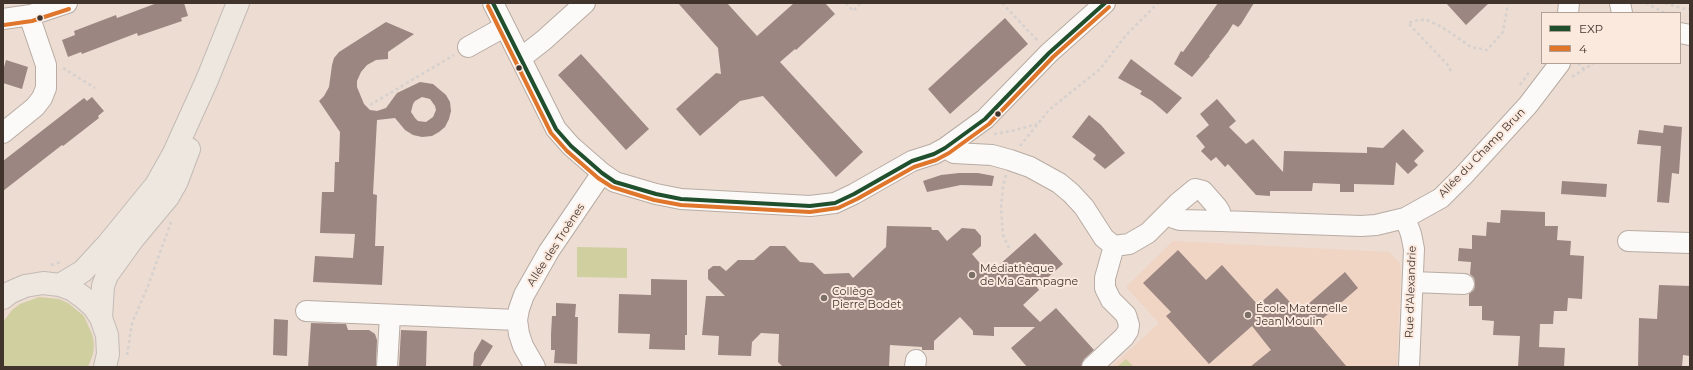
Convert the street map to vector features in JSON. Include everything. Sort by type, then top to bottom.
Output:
[{"type":"main road","points":[[60,286],[83,271],[107,245],[156,185],[173,155],[207,80],[238,3]]},
{"type":"main road","points":[[101,318],[104,286],[107,275],[133,238],[168,197],[177,181],[195,132],[207,80]]},
{"type":"main road","points":[[3,298],[9,293],[25,286],[43,283],[73,290],[94,307],[101,318],[107,335],[108,354],[105,367]]},
{"type":"street","points":[[3,19],[31,15],[67,3]]},
{"type":"street","points":[[492,3],[556,128],[571,146],[602,173],[615,182],[632,188],[681,199],[822,206],[835,203],[854,194],[912,160],[934,154],[945,148],[985,119],[1049,53],[1105,3]]},
{"type":"street","points":[[521,58],[544,40],[585,3]]},
{"type":"street","points":[[3,133],[30,111],[42,98],[46,88],[47,78],[44,56],[32,24],[31,15]]},
{"type":"street","points":[[468,47],[504,27]]},
{"type":"street","name":"Allée du Champ Brun","points":[[1167,214],[1180,220],[1361,226],[1391,222],[1405,218],[1441,198],[1528,105],[1559,64]]},
{"type":"street","points":[[945,148],[954,153],[986,154],[1010,160],[1030,167],[1060,183],[1084,207],[1104,238],[1114,246],[1129,244],[1140,238],[1192,190],[1200,189],[1217,207],[1220,212],[1221,221]]},
{"type":"street","name":"Allée des Troènes","points":[[518,320],[519,309],[524,295],[549,251],[602,173]]},
{"type":"street","name":"Rue d'Alexandrie","points":[[1405,218],[1412,234],[1414,249],[1410,367]]},
{"type":"street","points":[[1628,241],[1690,243]]},
{"type":"street","points":[[1092,367],[1124,337],[1128,331],[1129,325],[1126,315],[1110,300],[1105,288],[1105,278],[1114,246]]},
{"type":"street","points":[[1413,282],[1464,284]]},
{"type":"street","points":[[306,311],[390,316],[518,320],[519,334],[523,346],[535,367]]},
{"type":"street","points":[[387,367],[390,316]]},
{"type":"path","points":[[846,3],[853,10],[861,3]]},
{"type":"path","points":[[1002,3],[1049,53]]},
{"type":"path","points":[[1009,248],[1003,235],[1001,208],[1003,186],[1010,160],[1049,110],[1100,69],[1126,35],[1158,3]]},
{"type":"path","points":[[1451,71],[1447,64],[1408,23],[1418,20],[1427,20],[1442,27],[1472,47],[1488,50],[1503,32],[1508,3]]},
{"type":"path","points":[[1543,3],[1553,3]]},
{"type":"path","points":[[1646,3],[1663,12]]},
{"type":"path","points":[[1665,3],[1690,9]]},
{"type":"path","points":[[370,105],[468,47]]},
{"type":"path","points":[[44,56],[95,88]]},
{"type":"path","points":[[1579,64],[1584,69]]},
{"type":"path","points":[[970,130],[990,134],[1012,131],[1038,124]]},
{"type":"path","points":[[127,357],[132,322],[174,215]]},
{"type":"shaded area","points":[[1173,241],[1389,252],[1399,262],[1401,272],[1397,367],[1111,367],[1159,323],[1126,287]]},
{"type":"green space","points":[[577,247],[627,248],[627,278],[577,277]]},
{"type":"green space","points":[[39,297],[59,299],[68,303],[84,316],[92,334],[94,344],[93,354],[88,367],[3,367],[3,322],[12,310],[20,304]]},
{"type":"green space","points":[[1126,359],[1134,367],[1117,367]]},
{"type":"building","points":[[157,3],[184,3],[188,16],[181,18],[182,21],[138,36],[137,33],[82,54],[81,52],[68,57],[62,40],[75,35],[74,31],[116,15],[117,18]]},
{"type":"building","points":[[678,3],[727,3],[757,36],[794,3],[825,3],[835,14],[796,50],[795,49],[780,62],[863,152],[836,177],[763,96],[740,101],[700,136],[676,109],[716,73],[721,74],[718,48]]},
{"type":"building","points":[[1218,3],[1254,3],[1241,24],[1238,27],[1233,24],[1210,56],[1192,77],[1174,64],[1181,51],[1183,52]]},
{"type":"building","points":[[1446,3],[1489,3],[1466,25]]},
{"type":"building","points":[[1005,18],[1028,44],[950,114],[928,89]]},
{"type":"building","points":[[386,22],[414,34],[388,52],[388,59],[376,60],[367,65],[361,72],[357,81],[357,87],[364,104],[370,110],[377,111],[386,108],[397,93],[420,82],[433,84],[446,95],[450,102],[451,111],[445,127],[432,136],[422,137],[413,135],[405,130],[395,118],[377,120],[373,194],[377,195],[375,246],[384,246],[382,285],[313,282],[315,256],[353,258],[355,234],[320,233],[322,192],[334,192],[335,162],[339,162],[340,132],[319,101],[329,87],[334,58],[339,52]],"holes":[[[422,97],[430,99],[436,110],[433,117],[426,122],[418,121],[411,112],[413,104]]]},
{"type":"building","points":[[581,54],[649,129],[626,150],[558,75]]},
{"type":"building","points":[[1131,59],[1182,98],[1167,114],[1152,101],[1140,94],[1142,91],[1118,78]]},
{"type":"building","points":[[6,60],[28,67],[22,89],[3,83],[3,71]]},
{"type":"building","points":[[92,97],[104,111],[98,116],[99,118],[3,191],[3,161],[84,98],[87,101]]},
{"type":"building","points":[[1217,99],[1236,121],[1229,127],[1246,144],[1253,139],[1283,172],[1284,151],[1367,153],[1367,147],[1383,148],[1403,129],[1424,151],[1414,161],[1418,165],[1408,174],[1396,162],[1394,185],[1354,184],[1354,192],[1340,192],[1340,184],[1313,183],[1312,191],[1270,191],[1270,196],[1256,195],[1228,164],[1225,167],[1216,157],[1211,161],[1201,151],[1205,147],[1196,136],[1209,125],[1200,114]]},
{"type":"building","points":[[1089,115],[1101,125],[1125,153],[1105,169],[1093,159],[1096,155],[1072,137]]},
{"type":"building","points":[[1664,125],[1682,127],[1679,174],[1672,173],[1669,203],[1657,202],[1661,146],[1637,144],[1639,130],[1663,133]]},
{"type":"building","points":[[978,173],[994,176],[992,186],[961,185],[927,192],[923,181],[941,175]]},
{"type":"building","points":[[1562,181],[1607,184],[1606,197],[1561,194]]},
{"type":"building","points":[[1501,210],[1545,212],[1545,226],[1558,226],[1557,240],[1571,241],[1570,255],[1584,256],[1582,299],[1568,298],[1567,311],[1554,311],[1553,324],[1540,324],[1539,347],[1565,348],[1564,367],[1518,367],[1520,336],[1493,335],[1494,321],[1482,320],[1482,306],[1469,306],[1469,294],[1474,290],[1474,278],[1470,274],[1471,262],[1458,261],[1459,248],[1472,249],[1472,235],[1486,236],[1487,222],[1500,223]]},
{"type":"building","name":"Collège Pierre Bodet","points":[[887,226],[931,227],[932,230],[938,230],[947,241],[962,228],[975,229],[981,236],[981,246],[972,254],[989,274],[1035,233],[1063,264],[1037,287],[1039,290],[1023,305],[1040,322],[1056,308],[1094,350],[1084,359],[1081,367],[1027,367],[1011,348],[1035,327],[994,327],[994,336],[973,335],[973,331],[960,317],[934,341],[934,350],[922,350],[922,347],[890,345],[889,367],[783,367],[778,362],[779,334],[761,333],[752,342],[751,356],[718,355],[719,336],[702,335],[706,296],[725,296],[708,279],[708,270],[713,266],[720,266],[726,271],[738,260],[754,260],[770,246],[785,246],[800,262],[813,263],[824,274],[849,273],[853,278],[886,247]]},
{"type":"building","points":[[1178,250],[1206,280],[1222,265],[1258,305],[1277,288],[1299,312],[1345,272],[1358,288],[1313,327],[1347,367],[1250,367],[1271,350],[1252,326],[1209,364],[1166,316],[1171,312],[1143,283]]},
{"type":"building","points":[[651,279],[687,280],[687,335],[685,335],[685,350],[649,349],[650,334],[618,333],[619,294],[651,295]]},
{"type":"building","points":[[1659,285],[1690,286],[1690,356],[1683,355],[1682,367],[1638,367],[1639,318],[1657,319]]},
{"type":"building","points":[[556,303],[576,304],[575,317],[578,317],[577,364],[554,363],[555,350],[551,350],[551,334],[552,316],[556,316]]},
{"type":"building","points":[[274,319],[288,320],[287,356],[273,355]]},
{"type":"building","points":[[311,323],[346,324],[348,330],[369,330],[375,334],[377,340],[376,367],[308,367]]},
{"type":"building","points":[[401,330],[427,331],[426,367],[399,367]]},
{"type":"building","points":[[482,339],[493,346],[480,367],[473,367],[474,353]]},
{"type":"transit line","name":"EXP","points":[[493,3],[556,129],[571,146],[602,173],[615,182],[656,194],[681,199],[810,206],[835,203],[912,161],[934,154],[945,148],[985,119],[1049,53],[1105,3]]},
{"type":"transit line","name":"4","points":[[488,6],[551,133],[567,151],[598,178],[612,187],[654,200],[681,205],[810,212],[838,208],[914,167],[936,160],[949,153],[989,124],[1053,57],[1109,7]]},
{"type":"transit line","name":"4","points":[[4,25],[32,21],[69,9]]},
{"type":"place","name":"Médiathèque de Ma Campagne","points":[[972,275]]},
{"type":"place","name":"Collège Pierre Bodet","points":[[824,298]]},
{"type":"place","name":"École Maternelle Jean Moulin","points":[[1248,315]]}]
